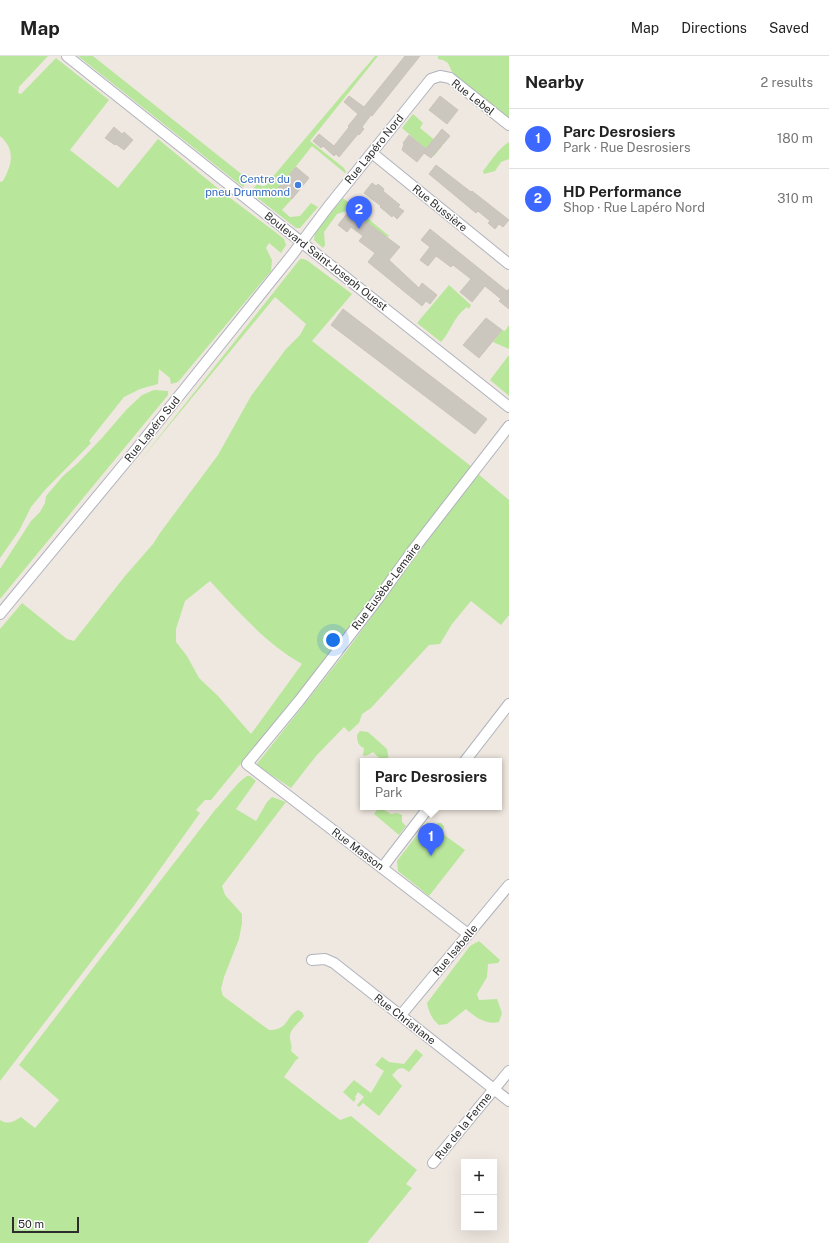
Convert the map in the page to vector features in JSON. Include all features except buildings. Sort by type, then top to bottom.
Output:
[{"type":"street","name":"Boulevard Saint-Joseph Ouest","points":[[67,56],[509,406]]},
{"type":"street","name":"Rue Lebel","points":[[434,77],[445,76],[450,78],[509,125]]},
{"type":"street","name":"Rue Lapéro Nord","points":[[301,242],[427,82],[434,77]]},
{"type":"street","name":"Rue Bussière","points":[[372,153],[509,264]]},
{"type":"street","name":"Rue Lapéro Sud","points":[[0,614],[137,448],[301,242]]},
{"type":"street","name":"Rue Eusèbe-Lemaire","points":[[246,764],[304,695],[509,426]]},
{"type":"street","points":[[467,758],[509,704]]},
{"type":"street","name":"Rue Masson","points":[[246,764],[468,934]]},
{"type":"street","points":[[382,868],[428,810]]},
{"type":"street","name":"Rue Isabelle","points":[[401,1015],[509,884]]},
{"type":"street","name":"Rue Christiane","points":[[312,960],[321,959],[330,961],[401,1015],[509,1101]]},
{"type":"street","name":"Rue de la Ferme","points":[[433,1163],[509,1071]]},
{"type":"green space","points":[[0,56],[48,56],[19,87],[18,93],[21,94],[56,58],[109,100],[70,150],[118,188],[158,139],[221,191],[284,239],[286,245],[281,253],[269,243],[266,248],[272,260],[271,271],[178,382],[171,384],[170,378],[159,369],[158,384],[140,389],[124,397],[89,441],[91,443],[45,490],[31,507],[19,531],[0,558],[0,182],[3,181],[9,169],[11,157],[5,141],[0,136]]},
{"type":"green space","points":[[78,56],[93,56],[249,180],[243,187]]},
{"type":"green space","points":[[375,56],[378,56],[310,141],[344,168],[346,172],[345,173],[312,146],[279,188],[292,199],[282,210],[290,217],[300,216],[311,203],[318,207],[300,228],[296,228],[250,192],[257,184],[265,186]]},
{"type":"green space","points":[[438,56],[509,56],[509,118],[453,74],[448,63],[438,59]]},
{"type":"green space","points":[[413,114],[423,123],[420,128],[442,146],[434,156],[402,128]]},
{"type":"green space","points":[[509,142],[509,159],[501,162],[495,171],[484,174],[483,171],[495,155]]},
{"type":"green space","points":[[343,198],[389,236],[384,235],[350,210],[337,214],[324,232],[325,245],[323,248],[314,240],[315,232]]},
{"type":"green space","points":[[300,259],[304,259],[352,294],[312,341],[472,467],[319,668],[211,800],[205,800],[196,810],[200,813],[133,907],[0,1081],[0,629],[22,603],[67,639],[74,641],[125,576],[153,544],[218,455],[251,396],[286,349],[300,335],[306,324],[275,297],[139,462]],"holes":[[[210,581],[264,637],[276,647],[302,664],[251,734],[218,696],[199,678],[187,656],[176,642],[176,629],[185,601]]]},
{"type":"green space","points":[[449,285],[471,305],[469,309],[467,307],[459,315],[441,342],[417,323]]},
{"type":"green space","points":[[509,325],[509,349],[493,342],[502,330],[505,331]]},
{"type":"green space","points":[[509,355],[509,396],[490,380]]},
{"type":"green space","points":[[154,390],[168,391],[168,395],[0,599],[0,569],[31,521],[40,512],[45,503],[46,496],[63,476],[101,439],[127,409],[142,395]]},
{"type":"green space","points":[[477,473],[509,500],[509,615],[501,625],[471,601],[452,624],[440,644],[429,645],[371,708],[362,714],[359,723],[349,732],[344,727],[316,756],[291,788],[256,765],[348,649]]},
{"type":"green space","points":[[360,731],[368,732],[387,749],[388,758],[379,758],[373,752],[363,756],[364,748],[359,745],[357,735]]},
{"type":"green space","points":[[247,776],[250,776],[256,781],[236,809],[256,821],[267,802],[272,797],[286,802],[222,886],[225,895],[242,914],[239,939],[224,977],[221,989],[223,996],[269,1030],[284,1026],[291,1016],[298,1010],[302,1012],[304,1016],[292,1030],[290,1037],[292,1047],[291,1051],[299,1058],[284,1077],[340,1120],[351,1116],[417,1170],[406,1184],[412,1188],[367,1243],[0,1243],[0,1120],[10,1122],[21,1117],[35,1128],[59,1100],[19,1065],[215,810],[234,788]]},
{"type":"green space","points":[[377,810],[384,810],[391,814],[397,813],[402,815],[402,822],[406,826],[399,835],[374,814]]},
{"type":"green space","points":[[427,822],[433,826],[441,823],[444,826],[443,834],[465,850],[429,896],[398,871],[397,861]]},
{"type":"green space","points":[[479,941],[500,960],[498,963],[488,964],[487,977],[477,994],[479,1000],[497,999],[502,1013],[499,1022],[494,1023],[485,1021],[466,1009],[447,1024],[439,1025],[431,1016],[427,1003],[470,946]]},
{"type":"green space","points":[[416,1049],[423,1055],[409,1072],[403,1068],[398,1069],[392,1075],[402,1086],[379,1116],[363,1103],[359,1107],[357,1105],[364,1097],[358,1092],[354,1102],[343,1092],[354,1080],[371,1093],[384,1071],[375,1065],[382,1057],[389,1062],[404,1064]]},
{"type":"place","name":"Centre du pneu Drummond","points":[[298,185]]},
{"type":"place","name":"HD Performance","points":[[359,229]]},
{"type":"place","name":"Parc Desrosiers","points":[[431,856]]}]
